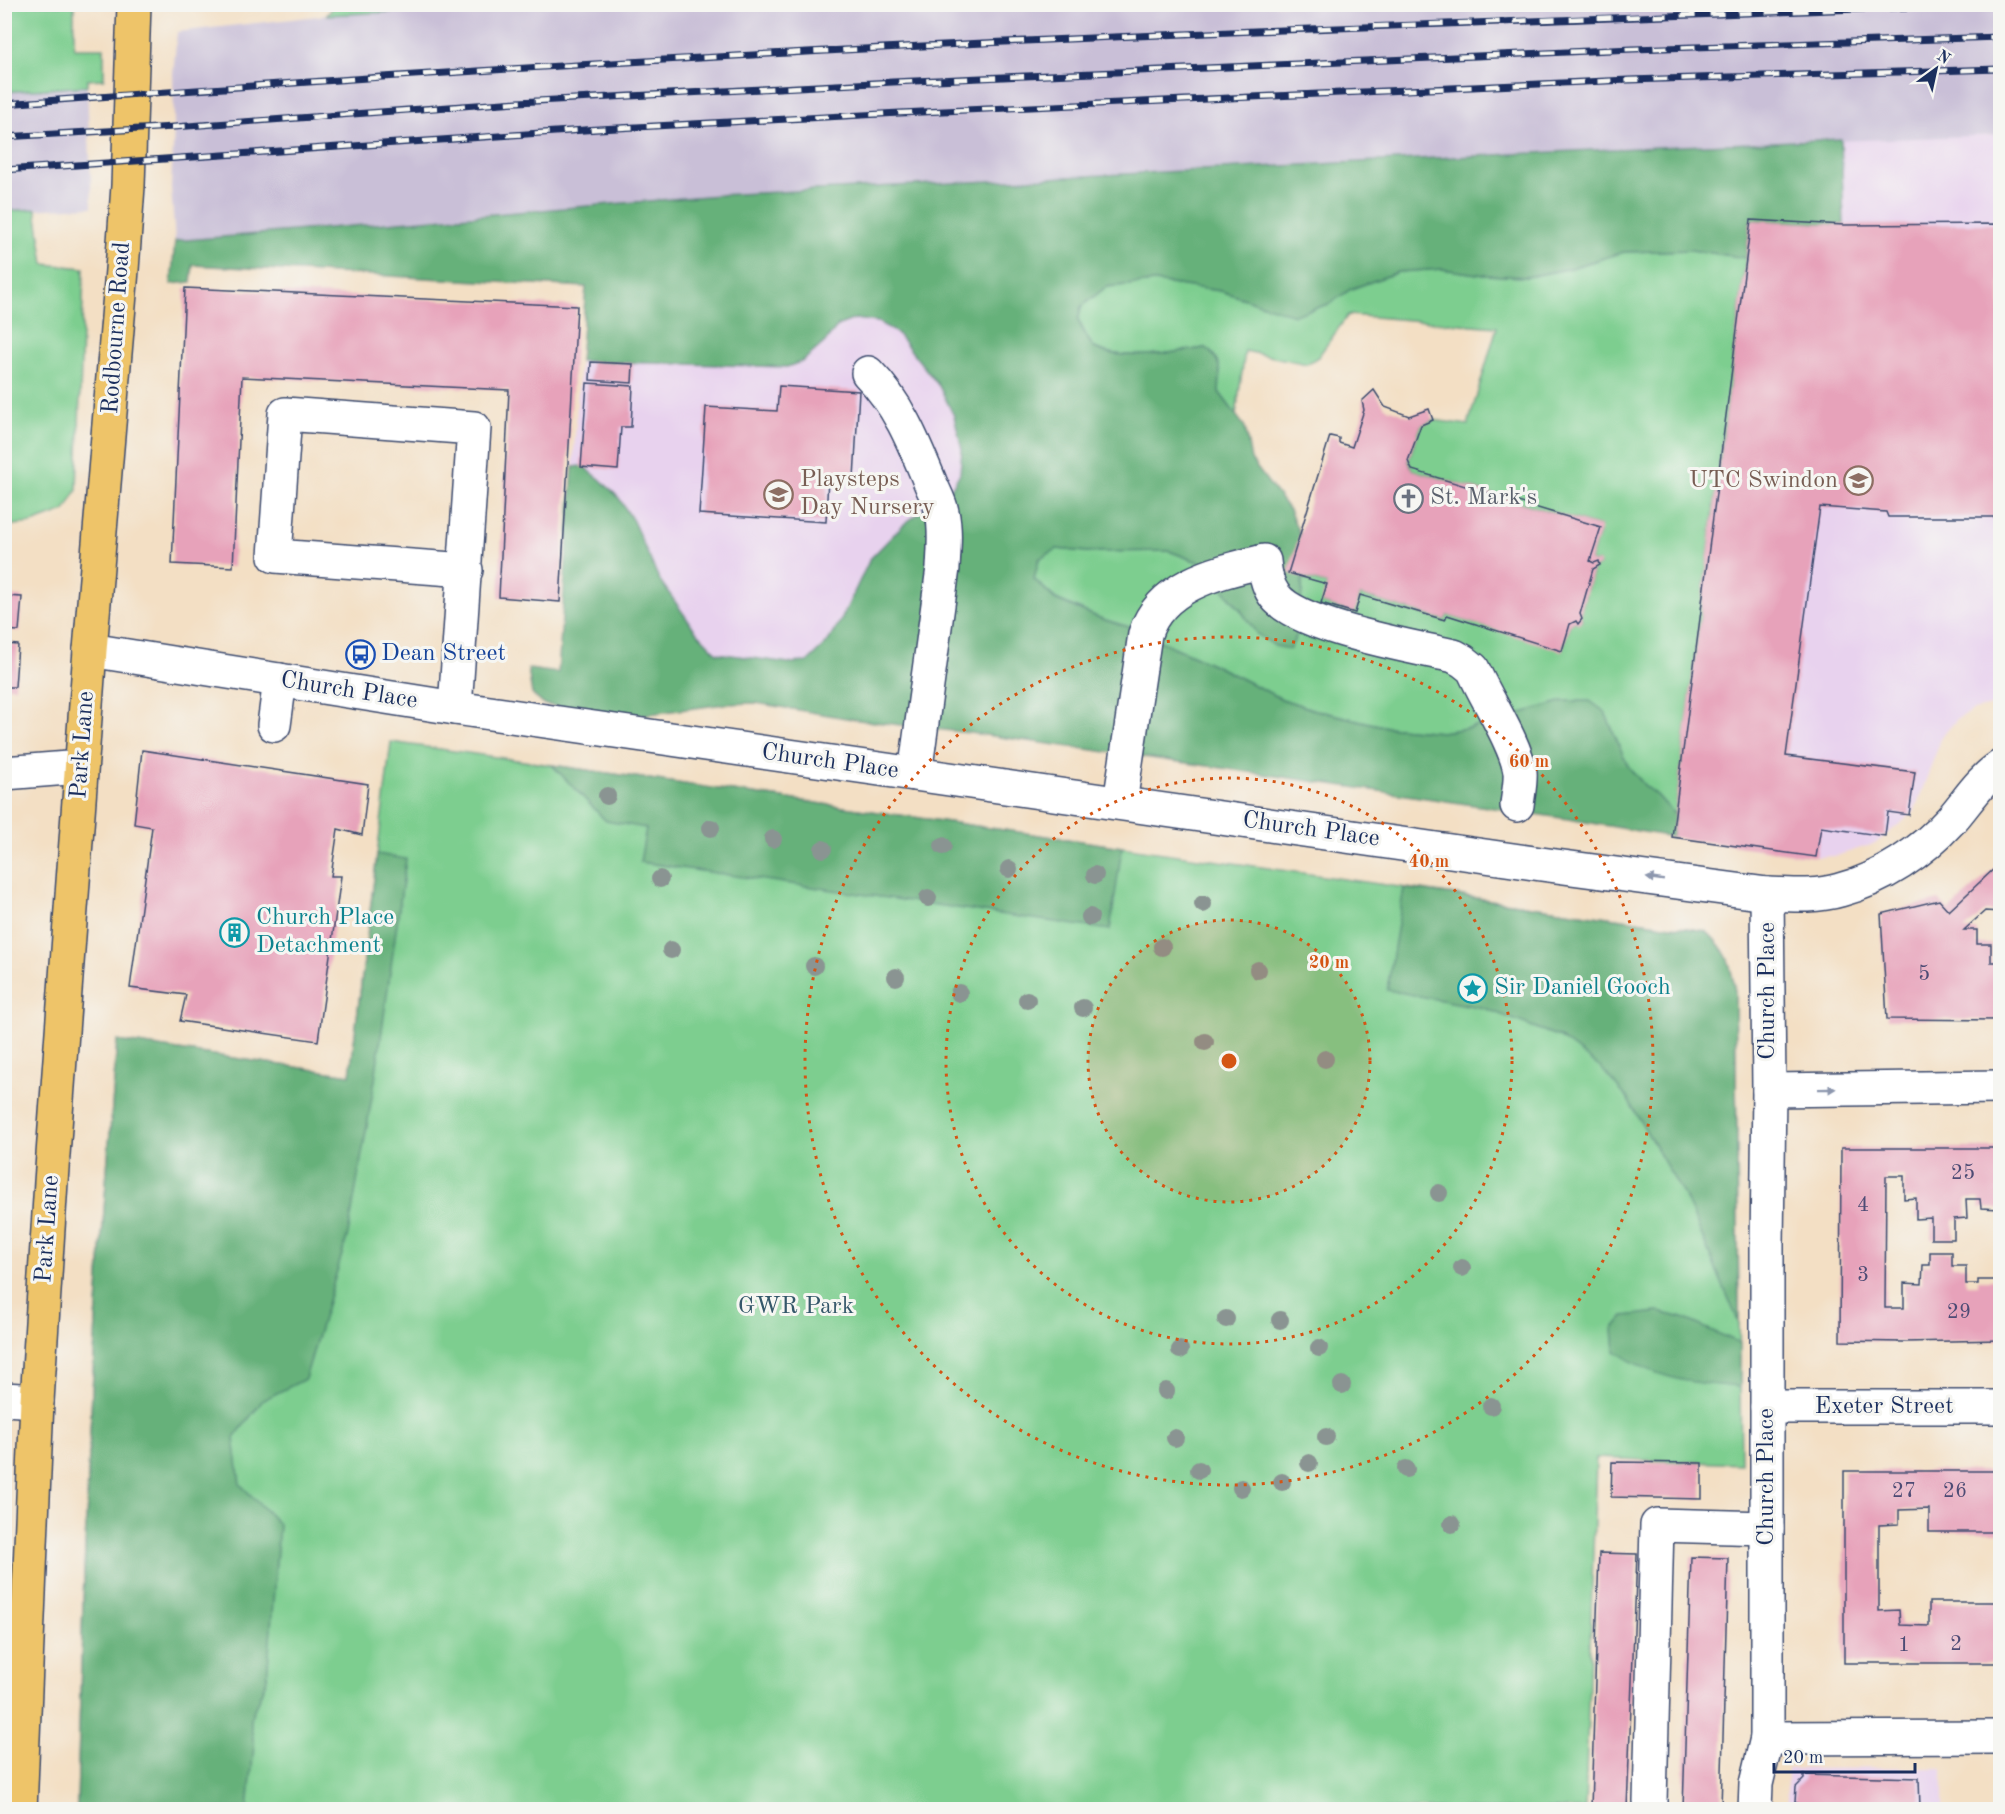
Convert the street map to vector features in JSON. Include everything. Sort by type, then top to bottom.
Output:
[{"type":"main road","name":"Rodbourne Road","points":[[90,650],[123,249],[134,4]]},
{"type":"main road","name":"Park Lane","points":[[20,1809],[37,1401],[90,650]]},
{"type":"street","points":[[868,373],[881,385],[899,413],[942,511],[943,568],[915,774]]},
{"type":"street","points":[[455,708],[466,570],[474,428],[285,414],[275,556],[466,570]]},
{"type":"street","points":[[1120,803],[1145,634],[1149,623],[1166,601],[1199,580],[1264,561],[1265,576],[1276,597],[1295,611],[1336,628],[1454,656],[1473,669],[1510,743],[1520,772],[1517,805]]},
{"type":"street","name":"Church Place","points":[[90,650],[455,708],[1541,864],[1767,894],[1769,1089],[1767,1738],[1756,1784],[1755,1809]]},
{"type":"street","points":[[274,725],[280,680]]},
{"type":"street","points":[[4,773],[81,767]]},
{"type":"street","points":[[1767,894],[1803,895],[1839,891],[1876,876],[1925,845],[1951,820],[1990,773],[2001,767]]},
{"type":"street","points":[[1769,1089],[2001,1087]]},
{"type":"street","points":[[4,1400],[37,1401]]},
{"type":"street","name":"Exeter Street","points":[[1767,1407],[2001,1407]]},
{"type":"street","points":[[1650,1802],[1657,1525],[1767,1528]]},
{"type":"street","points":[[1767,1738],[2001,1737]]},
{"type":"shaded area","points":[[544,4],[2000,5],[2000,135],[1592,150],[719,195],[175,241],[171,187],[174,127],[173,73],[177,32],[327,15]]},
{"type":"shaded area","points":[[87,86],[92,207],[5,211],[5,92]]},
{"type":"shaded area","name":"UTC Swindon","points":[[2000,135],[2000,704],[1973,710],[1957,719],[1941,739],[1914,812],[1871,845],[1835,856],[1816,857],[1672,837],[1751,220],[1844,225],[1841,139]]},
{"type":"shaded area","name":"Playsteps Day Nursery","points":[[855,319],[878,322],[897,333],[939,386],[954,416],[962,449],[960,473],[951,489],[841,620],[827,643],[807,662],[789,663],[717,653],[695,630],[659,579],[633,521],[583,466],[573,467],[580,361],[787,367],[803,361],[824,343],[839,325]]},
{"type":"shaded area","points":[[1943,1768],[1943,1809],[1787,1809],[1787,1769]]},
{"type":"green space","points":[[5,4],[74,5],[74,48],[104,48],[104,79],[87,80],[87,86],[5,92]]},
{"type":"green space","points":[[335,4],[544,5],[327,15]]},
{"type":"green space","points":[[1841,139],[1844,225],[1751,220],[1746,258],[1691,250],[1624,252],[1567,269],[1527,277],[1485,275],[1442,269],[1398,272],[1351,289],[1329,304],[1294,315],[1221,291],[1155,282],[1106,287],[1081,307],[1078,321],[1095,348],[1119,354],[1149,355],[1205,348],[1215,357],[1219,367],[1219,392],[1245,427],[1251,460],[1289,510],[1304,544],[1302,592],[1297,634],[1290,649],[1275,646],[1257,634],[1240,609],[1201,563],[1169,551],[1087,552],[1057,549],[1039,559],[1034,579],[1055,599],[1102,619],[1129,627],[1212,664],[1282,699],[1315,710],[1387,727],[1441,732],[1469,728],[1564,701],[1590,701],[1605,712],[1628,766],[1675,815],[1672,837],[1568,819],[1215,767],[858,720],[756,703],[725,704],[609,717],[543,704],[532,694],[528,669],[558,673],[573,467],[583,466],[619,498],[633,521],[659,579],[695,630],[717,653],[789,663],[807,662],[827,643],[841,620],[870,559],[903,525],[951,489],[960,473],[962,449],[954,416],[939,386],[897,333],[878,322],[855,319],[839,325],[824,343],[803,361],[787,367],[580,361],[586,287],[193,265],[191,282],[171,284],[175,241],[719,195]]},
{"type":"green space","points":[[36,209],[44,264],[84,268],[77,490],[65,511],[32,523],[5,526],[5,211]]},
{"type":"green space","points":[[1691,250],[1746,258],[1675,815],[1628,766],[1616,741],[1564,701],[1469,728],[1441,732],[1387,727],[1315,710],[1282,699],[1212,664],[1129,627],[1102,619],[1056,599],[1034,579],[1039,559],[1057,549],[1087,552],[1169,551],[1201,563],[1240,609],[1257,634],[1302,592],[1303,578],[1327,584],[1322,603],[1354,613],[1360,595],[1445,620],[1447,615],[1562,650],[1570,624],[1576,621],[1578,623],[1582,619],[1580,614],[1593,569],[1600,565],[1598,561],[1594,563],[1590,561],[1601,527],[1412,470],[1408,461],[1421,425],[1433,420],[1468,425],[1497,327],[1348,315],[1318,357],[1307,364],[1245,351],[1236,415],[1219,392],[1218,362],[1211,352],[1205,348],[1149,355],[1106,352],[1095,348],[1090,343],[1078,320],[1081,306],[1106,287],[1155,282],[1221,291],[1294,314],[1329,304],[1351,289],[1398,272],[1442,269],[1485,275],[1527,277],[1567,269],[1624,252]]},
{"type":"green space","name":"GWR Park","points":[[391,742],[1706,931],[1720,945],[1727,958],[1735,992],[1741,1464],[1596,1458],[1585,1809],[77,1810],[92,1384],[117,1041],[350,1075]]},
{"type":"green space","points":[[552,765],[1122,847],[1110,930],[640,862],[646,828],[606,821]]},
{"type":"green space","points":[[377,854],[406,859],[375,1080],[348,1234],[305,1379],[263,1400],[234,1438],[240,1484],[279,1524],[267,1679],[250,1719],[254,1745],[248,1809],[77,1809],[92,1384],[117,1041],[350,1075]]},
{"type":"green space","points":[[1404,888],[1706,931],[1720,945],[1730,965],[1735,992],[1739,1323],[1687,1201],[1627,1098],[1602,1069],[1559,1037],[1484,1008],[1387,990]]},
{"type":"green space","points":[[1659,1312],[1683,1318],[1740,1343],[1740,1387],[1705,1384],[1660,1374],[1630,1361],[1615,1351],[1613,1329],[1624,1316]]},
{"type":"building","name":"UTC Swindon","points":[[1751,220],[1844,225],[2000,224],[2000,517],[1888,517],[1886,512],[1820,507],[1786,756],[1915,772],[1909,815],[1888,812],[1885,836],[1821,827],[1816,857],[1672,837]]},
{"type":"building","points":[[185,288],[577,306],[560,602],[499,597],[509,390],[242,377],[233,567],[172,564]]},
{"type":"building","points":[[591,362],[633,364],[632,383],[590,380]]},
{"type":"building","points":[[587,383],[633,386],[631,427],[621,427],[618,470],[581,467]]},
{"type":"building","points":[[779,386],[859,391],[854,478],[828,476],[826,522],[699,514],[706,407],[777,411]]},
{"type":"building","name":"St. Mark's","points":[[1374,390],[1385,407],[1409,416],[1429,409],[1433,420],[1421,425],[1408,461],[1412,470],[1601,527],[1590,561],[1594,563],[1599,561],[1600,565],[1593,569],[1580,614],[1582,619],[1578,624],[1576,621],[1570,624],[1562,651],[1447,615],[1445,620],[1360,595],[1355,613],[1321,603],[1327,584],[1288,573],[1330,436],[1339,438],[1339,443],[1352,447],[1364,410],[1362,401]]},
{"type":"building","points":[[4,596],[22,597],[19,631],[4,630]]},
{"type":"building","points":[[5,644],[18,645],[15,687],[5,687]]},
{"type":"building","name":"Church Place Detachment","points":[[142,750],[368,784],[362,835],[338,829],[331,876],[341,876],[318,1041],[180,1021],[186,995],[130,988],[152,827],[134,824]]},
{"type":"building","points":[[2000,861],[2000,912],[1985,911],[1964,930],[1977,930],[1977,944],[1991,944],[1991,962],[2000,962],[2000,1020],[1887,1019],[1881,914],[1939,900],[1949,911]]},
{"type":"building","points":[[1841,1148],[2000,1148],[2000,1209],[1981,1208],[1980,1199],[1966,1199],[1967,1218],[1954,1219],[1954,1239],[1931,1239],[1931,1218],[1916,1219],[1916,1198],[1904,1199],[1904,1176],[1886,1176],[1885,1308],[1904,1308],[1904,1283],[1922,1284],[1923,1265],[1930,1265],[1930,1252],[1952,1252],[1952,1266],[1966,1266],[1966,1284],[1978,1284],[1978,1280],[2000,1280],[2000,1340],[1840,1341]]},
{"type":"building","points":[[1612,1462],[1702,1463],[1702,1499],[1611,1497]]},
{"type":"building","points":[[1844,1471],[2000,1471],[2000,1532],[1929,1532],[1929,1509],[1899,1510],[1899,1524],[1879,1525],[1879,1611],[1899,1610],[1900,1625],[1929,1626],[1929,1602],[2000,1602],[2000,1663],[1844,1663]]},
{"type":"building","points":[[1599,1553],[1637,1554],[1627,1809],[1591,1808]]},
{"type":"building","points":[[1691,1557],[1728,1558],[1721,1809],[1683,1809]]},
{"type":"building","points":[[1804,1775],[1919,1778],[1920,1809],[1803,1809],[1795,1802],[1796,1787],[1804,1779]]},
{"type":"railway","points":[[4,104],[473,71],[942,45],[1348,27],[1995,4]]},
{"type":"railway","points":[[4,137],[518,102],[893,82],[1633,49],[2000,37]]},
{"type":"railway","points":[[4,170],[599,129],[900,113],[1629,80],[2000,69]]},
{"type":"place","name":"UTC Swindon","points":[[1859,481]]},
{"type":"place","name":"Playsteps Day Nursery","points":[[779,494]]},
{"type":"place","name":"St. Mark's","points":[[1409,498]]},
{"type":"place","name":"Dean Street","points":[[360,654]]},
{"type":"place","name":"Church Place Detachment","points":[[235,932]]},
{"type":"place","name":"Sir Daniel Gooch","points":[[1473,988]]}]
